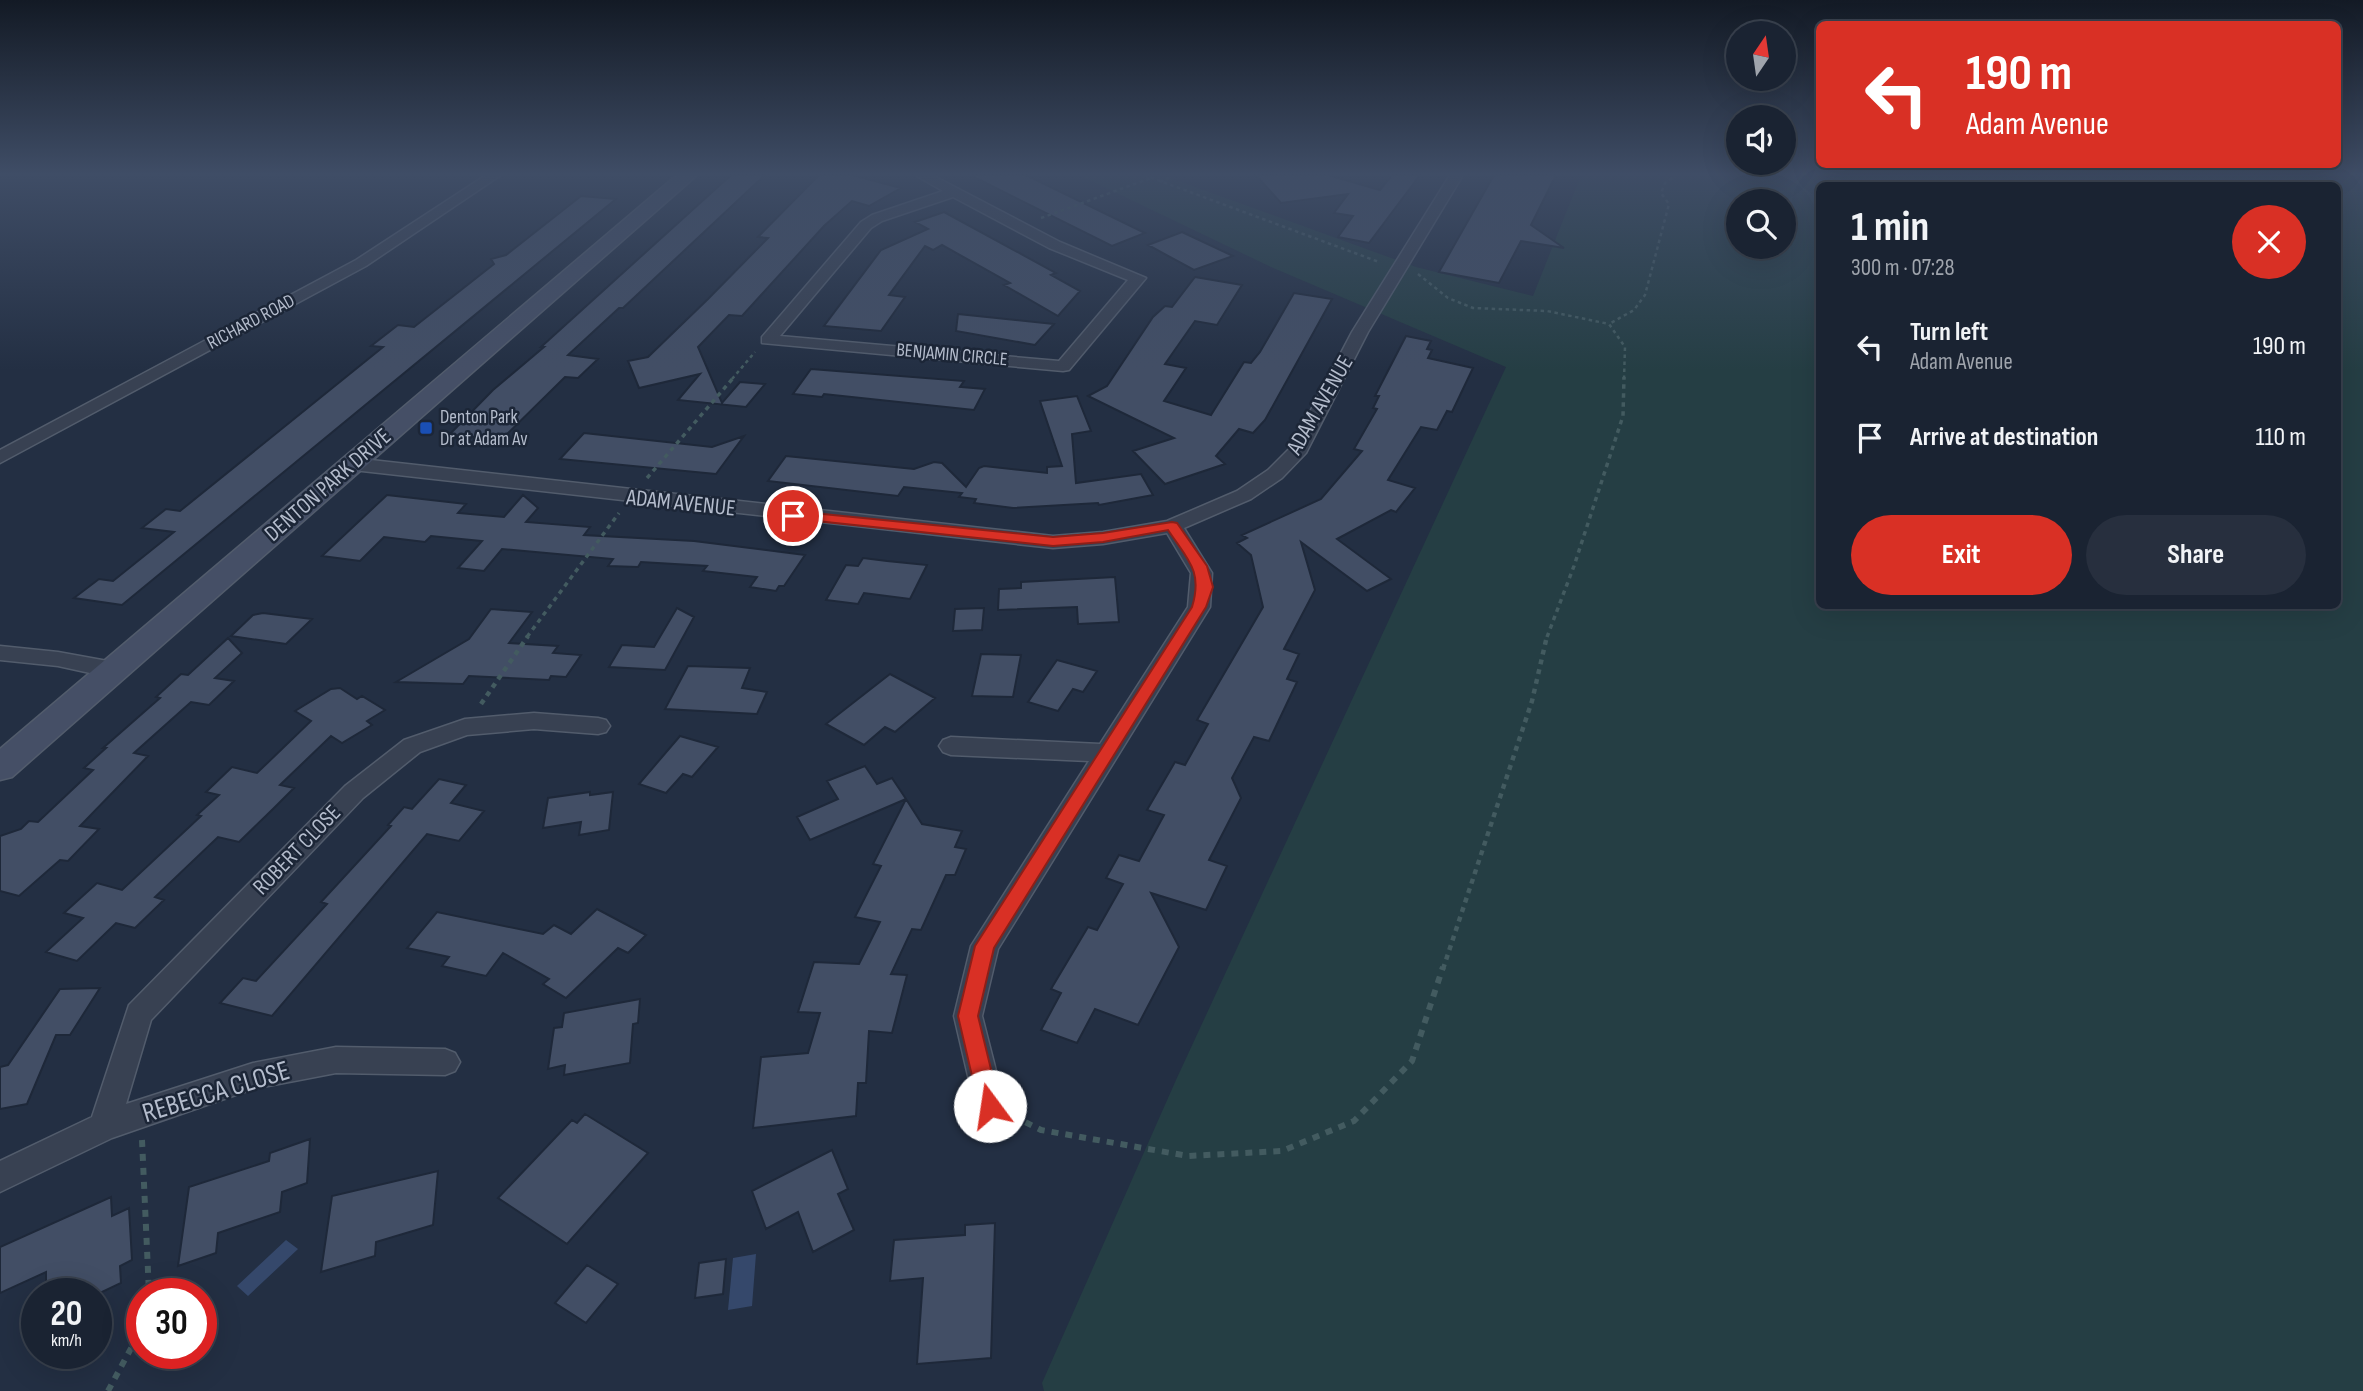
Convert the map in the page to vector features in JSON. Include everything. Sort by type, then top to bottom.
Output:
[{"type":"main road","name":"DENTON PARK DRIVE","points":[[0,768],[613,240]]},
{"type":"street","name":"RICHARD ROAD","points":[[0,457],[361,263],[396,240]]},
{"type":"street","points":[[768,340],[853,240]]},
{"type":"street","name":"BENJAMIN CIRCLE","points":[[768,340],[1063,366],[1138,278],[1077,256],[1047,240]]},
{"type":"street","name":"ADAM AVENUE","points":[[353,464],[630,498],[1053,542],[1103,538],[1172,526],[1244,495],[1275,474],[1300,449],[1360,332],[1416,240]]},
{"type":"street","points":[[990,1106],[968,1016],[985,946],[1199,607],[1206,587],[1200,566],[1172,526]]},
{"type":"street","points":[[0,653],[58,659],[113,670]]},
{"type":"street","name":"ROBERT CLOSE","points":[[104,1126],[139,1014],[354,792],[412,746],[465,727],[534,721],[598,726]]},
{"type":"street","points":[[951,746],[1107,753]]},
{"type":"street","name":"REBECCA CLOSE","points":[[0,1177],[104,1126],[253,1076],[336,1060],[444,1062]]},
{"type":"path","points":[[1320,240],[1420,275],[1448,298],[1473,308],[1547,311],[1609,324],[1634,310],[1645,295],[1660,240]]},
{"type":"path","points":[[990,1106],[1041,1130],[1188,1156],[1282,1151],[1354,1121],[1412,1061],[1532,701],[1545,642],[1574,566],[1623,416],[1625,347],[1609,324]]},
{"type":"path","points":[[465,727],[554,598],[630,498],[746,360],[768,340]]},
{"type":"path","points":[[142,1115],[148,1278]]},
{"type":"path","points":[[107,1391],[126,1357]]},
{"type":"green space","points":[[1214,240],[1341,240],[1416,267],[1533,296],[1555,240],[1726,240],[1726,259],[1796,259],[1796,240],[1816,240],[1816,609],[2341,609],[2341,240],[2363,240],[2363,1391],[1044,1391],[1042,1383],[1176,1080],[1506,367],[1271,267]]},
{"type":"water","points":[[286,1240],[298,1249],[248,1296],[237,1286]]},
{"type":"water","points":[[756,1254],[752,1306],[728,1310],[733,1258]]},
{"type":"building","points":[[525,240],[566,240],[122,605],[74,598],[99,579],[113,581],[174,532],[142,528],[166,509],[180,511],[383,347],[371,346],[398,325],[414,327],[494,264],[491,259],[506,255]]},
{"type":"building","points":[[659,240],[696,240],[568,355],[598,359],[578,378],[565,377],[502,439],[449,435],[493,390],[544,347],[541,347]]},
{"type":"building","points":[[766,240],[811,240],[742,316],[729,315],[698,347],[722,403],[740,382],[765,384],[746,407],[678,400],[700,374],[639,388],[628,361],[648,357]]},
{"type":"building","points":[[904,240],[995,240],[1056,273],[1051,275],[1080,291],[1058,316],[1004,285],[1010,283],[942,245],[933,250],[925,246],[889,295],[905,297],[881,331],[824,326],[881,250]]},
{"type":"building","points":[[1100,240],[1127,240],[1112,246]]},
{"type":"building","points":[[1161,240],[1199,240],[1233,256],[1194,270],[1148,245]]},
{"type":"building","points":[[1457,240],[1552,240],[1564,248],[1521,241],[1499,283],[1439,272]]},
{"type":"building","points":[[1195,277],[1242,285],[1217,325],[1195,321],[1165,364],[1186,368],[1164,401],[1211,415],[1244,362],[1251,363],[1260,352],[1294,293],[1332,299],[1265,420],[1253,433],[1239,429],[1216,456],[1225,464],[1165,484],[1133,451],[1174,438],[1088,396],[1107,386],[1153,317],[1165,306],[1172,307]]},
{"type":"building","points":[[958,314],[1054,324],[1035,345],[956,331]]},
{"type":"building","points":[[1406,336],[1431,341],[1427,349],[1432,350],[1428,358],[1473,368],[1452,412],[1447,411],[1437,430],[1421,427],[1388,480],[1415,488],[1396,512],[1391,510],[1337,539],[1391,579],[1367,591],[1301,542],[1315,590],[1284,649],[1299,654],[1287,679],[1297,682],[1269,741],[1254,737],[1232,778],[1241,798],[1209,860],[1227,866],[1206,910],[1151,893],[1179,947],[1138,1025],[1095,1009],[1077,1043],[1041,1030],[1061,993],[1051,989],[1088,927],[1097,930],[1123,884],[1106,878],[1119,855],[1139,861],[1164,815],[1147,810],[1175,762],[1185,765],[1208,724],[1197,720],[1263,607],[1251,555],[1237,543],[1247,538],[1242,535],[1321,499],[1362,451],[1354,449],[1377,409],[1373,408],[1379,396],[1375,396]]},
{"type":"building","points":[[811,369],[964,381],[960,387],[985,389],[974,410],[824,394],[822,397],[793,394]]},
{"type":"building","points":[[1077,396],[1091,431],[1072,434],[1076,483],[1141,474],[1153,495],[1099,505],[1013,508],[974,503],[976,499],[959,497],[962,493],[904,487],[898,496],[768,481],[786,456],[914,469],[934,462],[942,463],[966,487],[979,468],[984,466],[1047,473],[1047,467],[1062,466],[1040,401]]},
{"type":"building","points":[[584,433],[712,447],[744,436],[716,474],[560,459]]},
{"type":"building","points":[[387,495],[466,504],[458,513],[504,517],[523,495],[538,508],[526,522],[590,527],[584,535],[694,541],[805,555],[784,586],[779,586],[776,591],[750,587],[757,577],[703,571],[707,566],[641,562],[638,567],[608,566],[613,559],[502,549],[484,571],[458,568],[482,541],[431,536],[425,542],[384,537],[360,561],[322,556]]},
{"type":"building","points":[[863,558],[927,565],[910,599],[864,593],[858,604],[826,600],[846,565],[858,566]]},
{"type":"building","points":[[1115,577],[1119,622],[1078,624],[1077,607],[998,610],[999,589],[1021,588],[1021,582]]},
{"type":"building","points":[[677,608],[694,617],[665,670],[609,667],[622,645],[654,647]]},
{"type":"building","points":[[984,608],[982,630],[953,631],[955,609]]},
{"type":"building","points":[[491,609],[532,612],[509,643],[558,646],[553,653],[581,655],[566,677],[551,676],[549,680],[469,676],[463,684],[396,682],[469,639]]},
{"type":"building","points":[[263,613],[312,619],[286,644],[231,636],[253,615]]},
{"type":"building","points":[[228,638],[242,653],[215,678],[234,681],[209,705],[191,702],[134,753],[148,756],[80,826],[99,829],[68,861],[60,860],[19,896],[0,891],[0,836],[21,829],[29,821],[38,822],[93,770],[84,768],[106,748],[103,748],[160,698],[156,697],[181,674],[188,675]]},
{"type":"building","points":[[981,654],[1021,655],[1013,697],[972,696]]},
{"type":"building","points":[[1057,660],[1097,671],[1083,692],[1073,689],[1058,711],[1028,702]]},
{"type":"building","points":[[688,666],[750,668],[742,688],[767,692],[757,714],[665,709]]},
{"type":"building","points":[[890,674],[935,698],[895,732],[885,727],[864,745],[826,724]]},
{"type":"building","points":[[340,688],[357,699],[362,696],[385,710],[367,721],[372,725],[342,743],[331,736],[280,785],[294,788],[274,808],[239,842],[218,837],[155,897],[164,900],[135,928],[116,923],[77,961],[46,952],[83,918],[64,913],[97,883],[122,890],[201,816],[197,815],[219,795],[206,792],[232,767],[257,773],[311,721],[295,711],[331,689]]},
{"type":"building","points":[[680,736],[718,747],[692,777],[683,774],[666,793],[639,784]]},
{"type":"building","points":[[865,766],[877,784],[892,778],[906,799],[810,840],[797,817],[838,799],[827,781]]},
{"type":"building","points":[[439,779],[466,785],[451,803],[484,811],[459,841],[427,834],[272,1016],[220,1003],[243,978],[256,981],[327,904],[321,902],[391,826],[388,825],[404,807],[412,809]]},
{"type":"building","points":[[590,792],[590,795],[613,792],[609,830],[579,835],[581,822],[543,828],[548,798]]},
{"type":"building","points":[[906,799],[922,824],[962,831],[955,847],[966,849],[955,875],[946,875],[921,930],[912,929],[891,974],[907,975],[892,1033],[869,1031],[866,1083],[858,1083],[856,1116],[753,1128],[761,1057],[808,1053],[820,1013],[798,1012],[814,962],[859,964],[880,922],[855,917],[881,866],[873,864]]},
{"type":"building","points":[[597,909],[646,935],[628,953],[618,948],[566,998],[543,984],[549,979],[503,953],[486,976],[442,966],[449,957],[407,948],[437,912],[543,934],[554,925],[571,934]]},
{"type":"building","points":[[100,988],[70,1035],[56,1035],[27,1104],[0,1109],[0,1067],[8,1065],[60,989]]},
{"type":"building","points":[[640,999],[638,1023],[633,1024],[630,1063],[564,1075],[565,1065],[548,1069],[554,1028],[562,1027],[564,1013]]},
{"type":"building","points":[[585,1114],[648,1153],[567,1244],[498,1198],[572,1120],[577,1123]]},
{"type":"building","points":[[310,1139],[307,1183],[282,1192],[280,1212],[218,1233],[216,1253],[178,1266],[189,1187],[269,1161],[270,1153]]},
{"type":"building","points":[[832,1150],[848,1189],[838,1194],[854,1230],[813,1252],[798,1212],[766,1229],[752,1191]]},
{"type":"building","points":[[438,1171],[433,1225],[376,1242],[375,1256],[321,1272],[332,1196]]},
{"type":"building","points":[[111,1197],[112,1216],[129,1208],[132,1260],[120,1266],[121,1283],[112,1287],[112,1278],[46,1278],[46,1272],[33,1278],[21,1278],[21,1283],[0,1293],[0,1247]]},
{"type":"building","points":[[995,1223],[991,1358],[917,1364],[923,1278],[890,1281],[894,1240],[965,1235],[965,1225]]},
{"type":"building","points":[[726,1259],[723,1294],[695,1298],[699,1263]]},
{"type":"building","points":[[587,1265],[618,1284],[586,1323],[555,1303]]},
{"type":"place","name":"Denton Park Dr at Adam Av","points":[[426,428]]},
{"type":"route","points":[[793,516],[1053,542],[1103,538],[1172,526],[1200,566],[1206,587],[1199,607],[985,946],[968,1016],[990,1106]]}]
